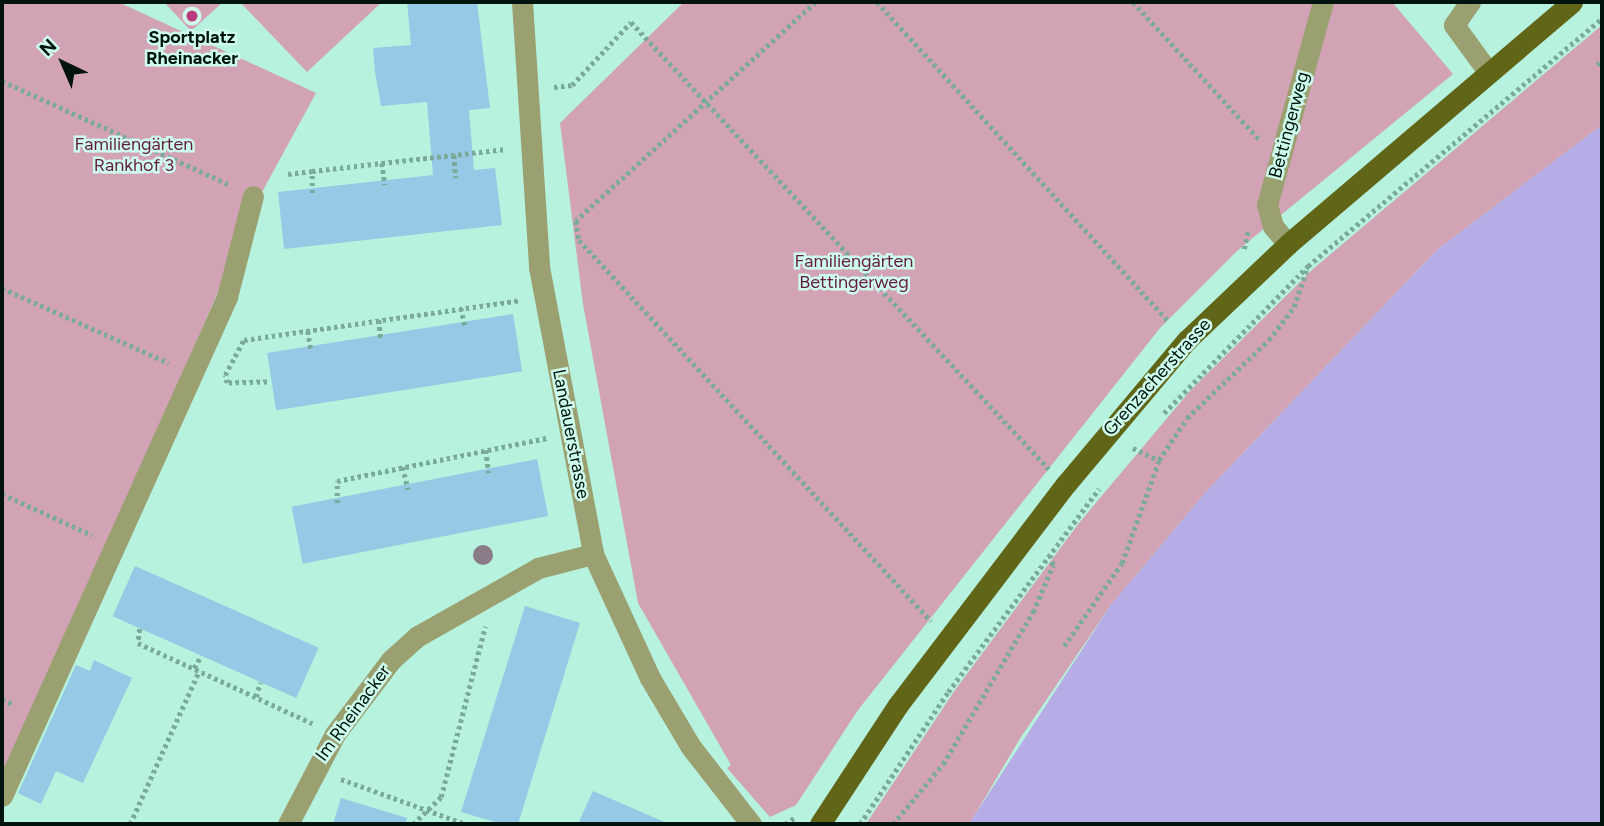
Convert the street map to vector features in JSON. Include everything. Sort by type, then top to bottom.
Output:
[{"type":"main road","name":"Grenzacherstrasse","points":[[820,824],[898,705],[1066,484],[1187,340],[1288,244],[1572,2]]},
{"type":"street","name":"Landauerstrasse","points":[[522,2],[531,146],[545,296],[593,554],[657,690],[691,747],[751,824]]},
{"type":"street","name":"Bettingerweg","points":[[1288,244],[1273,226],[1266,205],[1323,2]]},
{"type":"street","points":[[1470,2],[1454,25],[1489,73]]},
{"type":"street","points":[[2,796],[227,297],[253,196]]},
{"type":"street","name":"Im Rheinacker","points":[[288,824],[313,769],[335,734],[391,660],[418,636],[503,584],[538,568],[593,554]]},
{"type":"path","points":[[816,2],[576,221],[579,240],[932,621]]},
{"type":"path","points":[[877,2],[1170,323]]},
{"type":"path","points":[[1133,2],[1279,160]]},
{"type":"path","points":[[1159,418],[1308,266],[1602,18]]},
{"type":"path","points":[[554,87],[572,85],[631,22],[1050,469]]},
{"type":"path","points":[[1597,65],[1602,59]]},
{"type":"path","points":[[2,81],[253,196]]},
{"type":"path","points":[[288,174],[531,146]]},
{"type":"path","points":[[454,155],[457,178]]},
{"type":"path","points":[[382,163],[385,186]]},
{"type":"path","points":[[312,171],[312,193]]},
{"type":"path","points":[[1065,646],[1122,563],[1159,460],[1187,418],[1286,318],[1308,266]]},
{"type":"path","points":[[2,288],[192,374]]},
{"type":"path","points":[[267,382],[227,383],[225,375],[244,340],[545,296]]},
{"type":"path","points":[[461,309],[465,326]]},
{"type":"path","points":[[379,320],[380,339]]},
{"type":"path","points":[[308,331],[311,350]]},
{"type":"path","points":[[337,503],[337,481],[571,432]]},
{"type":"path","points":[[1125,458],[1141,438]]},
{"type":"path","points":[[1133,448],[1159,460]]},
{"type":"path","points":[[486,450],[489,473]]},
{"type":"path","points":[[403,467],[408,489]]},
{"type":"path","points":[[860,824],[948,692],[1108,478]]},
{"type":"path","points":[[2,495],[115,546]]},
{"type":"path","points":[[893,824],[943,764],[1026,623],[1053,565],[1050,556]]},
{"type":"path","points":[[413,824],[441,797],[490,609],[503,584]]},
{"type":"path","points":[[140,629],[138,643],[335,734]]},
{"type":"path","points":[[130,824],[201,656]]},
{"type":"path","points":[[256,697],[260,683]]},
{"type":"path","points":[[313,769],[465,824]]},
{"type":"green space","name":"Familiengärten Rankhof 3","points":[[2,2],[118,2],[316,93],[261,194],[2,785]]},
{"type":"green space","name":"Sportplatz Rheinacker","points":[[164,2],[223,2],[191,31]]},
{"type":"green space","points":[[240,2],[382,2],[307,72]]},
{"type":"green space","name":"Familiengärten Bettingerweg","points":[[684,2],[1392,2],[1453,74],[1237,251],[1160,328],[858,710],[796,805],[770,817],[727,768],[731,765],[638,603],[583,304],[560,123]]},
{"type":"green space","points":[[1602,25],[1602,125],[1437,250],[1206,492],[1111,605],[1021,737],[970,823],[866,824],[955,690],[1079,523],[1189,392],[1313,269]]},
{"type":"shaded area","points":[[1602,125],[1602,824],[969,824],[1111,605],[1206,492],[1437,250]]},
{"type":"building","points":[[407,2],[477,2],[490,108],[469,110],[474,170],[495,168],[502,225],[284,249],[278,192],[433,175],[427,102],[381,106],[375,72],[373,48],[411,45]]},
{"type":"building","points":[[513,314],[522,371],[276,410],[267,353]]},
{"type":"building","points":[[537,459],[548,516],[303,564],[292,507]]},
{"type":"building","points":[[135,566],[319,648],[296,698],[113,616]]},
{"type":"building","points":[[525,606],[580,623],[518,824],[502,824],[461,812]]},
{"type":"building","points":[[94,660],[132,678],[83,783],[56,771],[41,804],[18,793],[76,665],[90,671]]},
{"type":"building","points":[[593,791],[669,824],[578,824]]},
{"type":"building","points":[[341,798],[407,818],[406,824],[333,824]]},
{"type":"place","name":"Sportplatz Rheinacker","points":[[192,16]]}]
